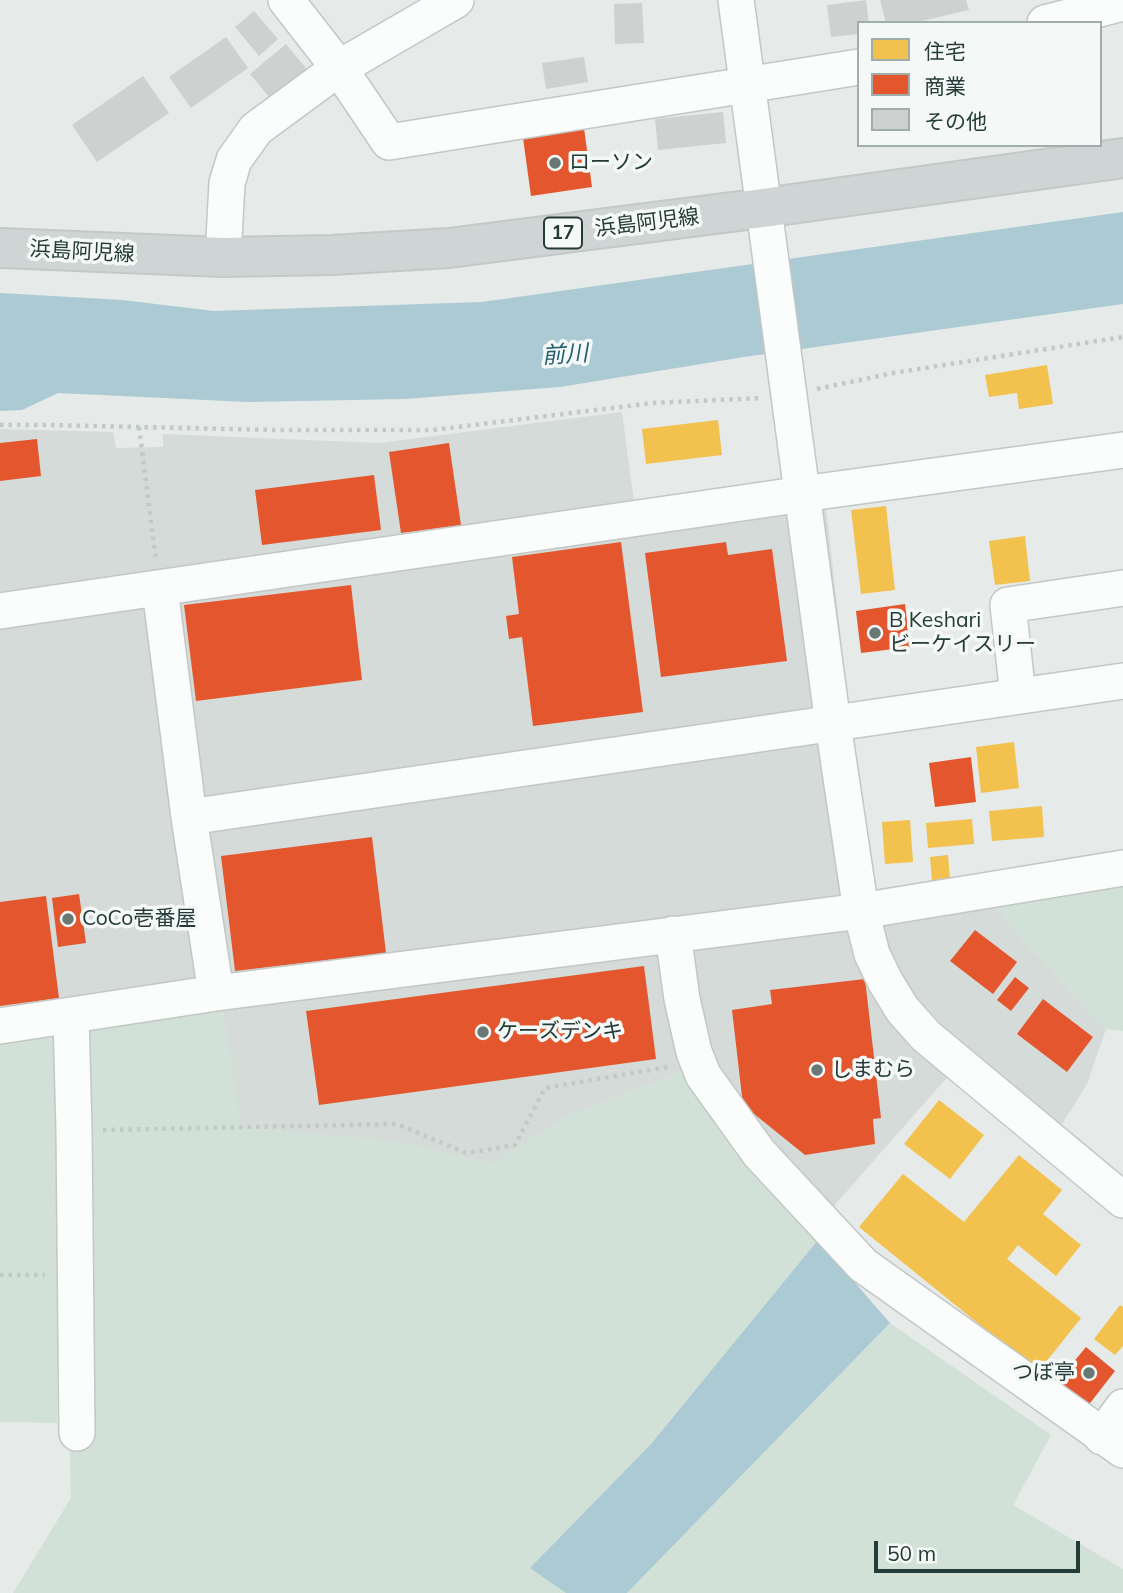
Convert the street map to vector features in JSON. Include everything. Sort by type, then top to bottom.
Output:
[{"type":"main road","name":"浜島阿児線","points":[[0,248],[223,257],[332,254],[449,248],[765,223],[1123,158]]},
{"type":"street","points":[[286,0],[339,68],[389,142],[857,68]]},
{"type":"street","points":[[223,257],[227,183],[234,160],[256,129],[339,68],[456,0]]},
{"type":"street","points":[[736,0],[833,724],[861,911],[873,954],[902,1009],[926,1035],[1123,1200]]},
{"type":"street","points":[[1052,21],[1122,2],[1123,10]]},
{"type":"street","points":[[0,611],[1123,450]]},
{"type":"street","points":[[1018,695],[1008,606],[1123,588]]},
{"type":"street","points":[[160,589],[189,817],[216,993]]},
{"type":"street","points":[[189,817],[1123,681]]},
{"type":"street","points":[[0,1026],[216,993],[861,911],[1123,868]]},
{"type":"street","points":[[673,934],[682,999],[703,1075],[760,1153],[863,1265],[1112,1443],[1123,1407]]},
{"type":"street","points":[[71,1016],[77,1433]]},
{"type":"path","points":[[0,425],[433,430],[653,403],[790,394],[893,373],[1123,337]]},
{"type":"path","points":[[139,427],[160,589]]},
{"type":"path","points":[[74,1131],[397,1124],[466,1153],[515,1145],[545,1088],[698,1062]]},
{"type":"path","points":[[0,1275],[74,1275]]},
{"type":"shaded area","points":[[622,412],[635,510],[824,491],[872,910],[989,896],[1023,940],[1106,1029],[1087,1084],[1048,1147],[950,1074],[811,1232],[712,1119],[688,1070],[570,1115],[492,1164],[395,1142],[240,1128],[0,1033],[0,429],[113,432],[116,448],[163,447],[163,434],[379,443]]},
{"type":"shaded area","points":[[1123,876],[1123,1031],[1106,1029],[1023,940],[989,896]]},
{"type":"shaded area","points":[[223,1006],[241,1128],[395,1142],[492,1164],[570,1115],[689,1070],[712,1119],[818,1240],[651,1444],[531,1568],[566,1593],[13,1593],[71,1498],[66,1297],[58,1287],[57,1423],[0,1422],[0,1033]]},
{"type":"shaded area","points":[[890,1323],[1051,1435],[1013,1505],[1123,1569],[1123,1593],[627,1593]]},
{"type":"water","name":"前川","points":[[1123,212],[1123,304],[744,357],[560,387],[405,399],[248,402],[58,393],[22,410],[0,411],[0,293],[122,300],[214,311],[482,302]]},
{"type":"water","points":[[818,1240],[890,1323],[627,1593],[566,1593],[530,1568],[651,1444]]},
{"type":"building: 住宅","points":[[1047,365],[1053,404],[1019,409],[1017,393],[989,397],[985,375]]},
{"type":"building: 住宅","points":[[718,420],[722,455],[646,464],[642,429]]},
{"type":"building: 住宅","points":[[886,506],[895,590],[861,594],[851,510]]},
{"type":"building: 住宅","points":[[1025,536],[1030,581],[995,585],[989,541]]},
{"type":"building: 住宅","points":[[1014,742],[1019,788],[981,793],[976,747]]},
{"type":"building: 住宅","points":[[1042,806],[1044,837],[992,841],[989,811]]},
{"type":"building: 住宅","points":[[972,819],[974,844],[928,848],[926,823]]},
{"type":"building: 住宅","points":[[910,820],[913,862],[885,864],[882,822]]},
{"type":"building: 住宅","points":[[948,855],[950,879],[932,881],[930,857]]},
{"type":"building: 住宅","points":[[939,1100],[984,1135],[950,1179],[904,1144]]},
{"type":"building: 住宅","points":[[1019,1155],[1062,1190],[1043,1214],[1081,1245],[1056,1276],[1018,1245],[1007,1259],[1081,1318],[1038,1372],[859,1227],[903,1174],[964,1222]]},
{"type":"building: 住宅","points":[[1120,1305],[1123,1307],[1123,1346],[1115,1355],[1094,1339]]},
{"type":"building: 商業","points":[[584,128],[592,187],[531,196],[523,138]]},
{"type":"building: 商業","points":[[37,439],[41,476],[0,481],[0,443]]},
{"type":"building: 商業","points":[[449,443],[461,525],[401,533],[389,452]]},
{"type":"building: 商業","points":[[374,475],[381,530],[262,545],[255,490]]},
{"type":"building: 商業","points":[[621,542],[643,712],[533,726],[522,637],[509,639],[506,616],[519,614],[512,557]]},
{"type":"building: 商業","points":[[726,542],[728,555],[772,549],[787,661],[661,677],[645,553]]},
{"type":"building: 商業","points":[[351,585],[362,680],[196,701],[184,605]]},
{"type":"building: 商業","points":[[905,604],[910,647],[861,653],[856,611]]},
{"type":"building: 商業","points":[[971,757],[976,802],[935,807],[929,763]]},
{"type":"building: 商業","points":[[372,837],[386,953],[235,971],[221,856]]},
{"type":"building: 商業","points":[[79,894],[86,943],[58,947],[52,898]]},
{"type":"building: 商業","points":[[46,896],[59,998],[0,1006],[0,902]]},
{"type":"building: 商業","points":[[975,930],[1017,962],[993,994],[950,961]]},
{"type":"building: 商業","points":[[644,966],[656,1059],[319,1105],[306,1011]]},
{"type":"building: 商業","points":[[1015,977],[1029,988],[1011,1011],[997,1000]]},
{"type":"building: 商業","points":[[865,979],[881,1118],[873,1119],[875,1144],[805,1155],[743,1105],[732,1010],[772,1004],[770,990]]},
{"type":"building: 商業","points":[[1043,999],[1093,1037],[1067,1072],[1017,1034]]},
{"type":"building: 商業","points":[[1086,1347],[1115,1371],[1087,1407],[1057,1382]]},
{"type":"building: その他","points":[[866,0],[869,21],[857,21],[857,34],[831,37],[827,5]]},
{"type":"building: その他","points":[[880,0],[966,0],[969,10],[922,21],[885,21]]},
{"type":"building: その他","points":[[642,3],[644,43],[615,44],[614,4]]},
{"type":"building: その他","points":[[254,11],[278,39],[259,56],[235,27]]},
{"type":"building: その他","points":[[226,37],[248,68],[191,108],[169,77]]},
{"type":"building: その他","points":[[286,44],[310,73],[273,102],[250,74]]},
{"type":"building: その他","points":[[584,57],[588,82],[546,89],[542,63]]},
{"type":"building: その他","points":[[143,76],[169,113],[97,162],[72,125]]},
{"type":"building: その他","points":[[723,112],[726,143],[658,150],[655,119]]},
{"type":"place","name":"ローソン","points":[[555,163]]},
{"type":"place","name":"B Keshari ビーケイスリー","points":[[875,633]]},
{"type":"place","name":"CoCo壱番屋","points":[[68,919]]},
{"type":"place","name":"ケーズデンキ","points":[[483,1032]]},
{"type":"place","name":"しまむら","points":[[817,1070]]},
{"type":"place","name":"つぼ亭","points":[[1089,1373]]}]
